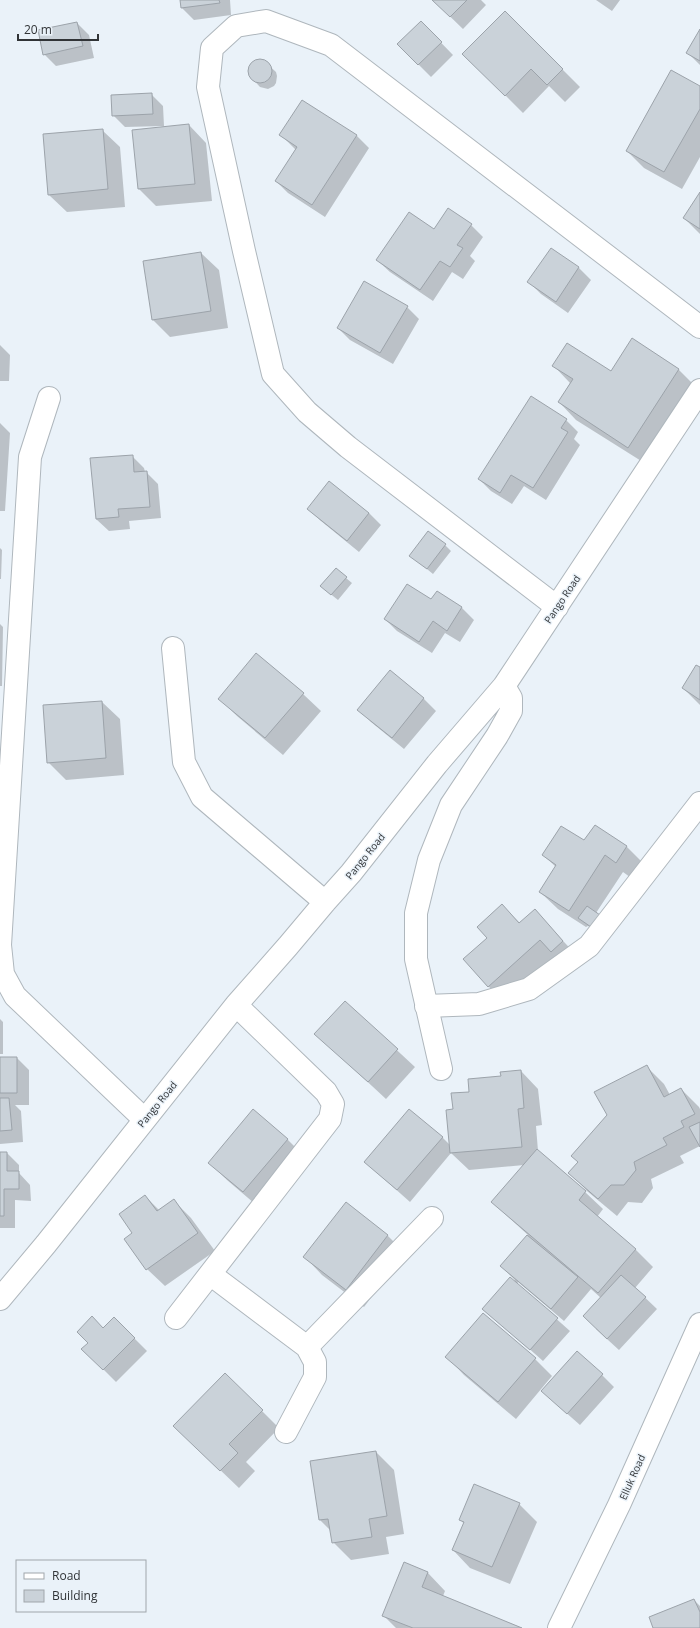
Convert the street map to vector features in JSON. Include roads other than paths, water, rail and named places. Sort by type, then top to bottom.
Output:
[{"type":"street","points":[[557,607],[348,447],[307,412],[273,374],[208,87],[212,48],[236,26],[266,21],[331,44],[700,327]]},
{"type":"street","name":"Pango Road","points":[[0,1299],[46,1244],[236,1005],[352,873],[437,764],[504,686],[700,390]]},
{"type":"street","points":[[49,398],[30,457],[0,945],[3,974],[15,996],[144,1119]]},
{"type":"street","points":[[173,648],[184,762],[202,797],[325,902]]},
{"type":"street","points":[[441,1069],[416,959],[416,913],[429,860],[451,805],[497,736],[511,711],[511,698],[504,686]]},
{"type":"street","points":[[426,1006],[479,1004],[529,989],[589,946],[700,804]]},
{"type":"street","points":[[176,1318],[330,1119],[333,1104],[326,1092],[236,1005]]},
{"type":"street","points":[[307,1347],[432,1218]]},
{"type":"street","points":[[210,1274],[307,1347],[315,1362],[315,1377],[286,1432]]},
{"type":"street","name":"Elluk Road","points":[[559,1628],[619,1505],[700,1324]]}]
